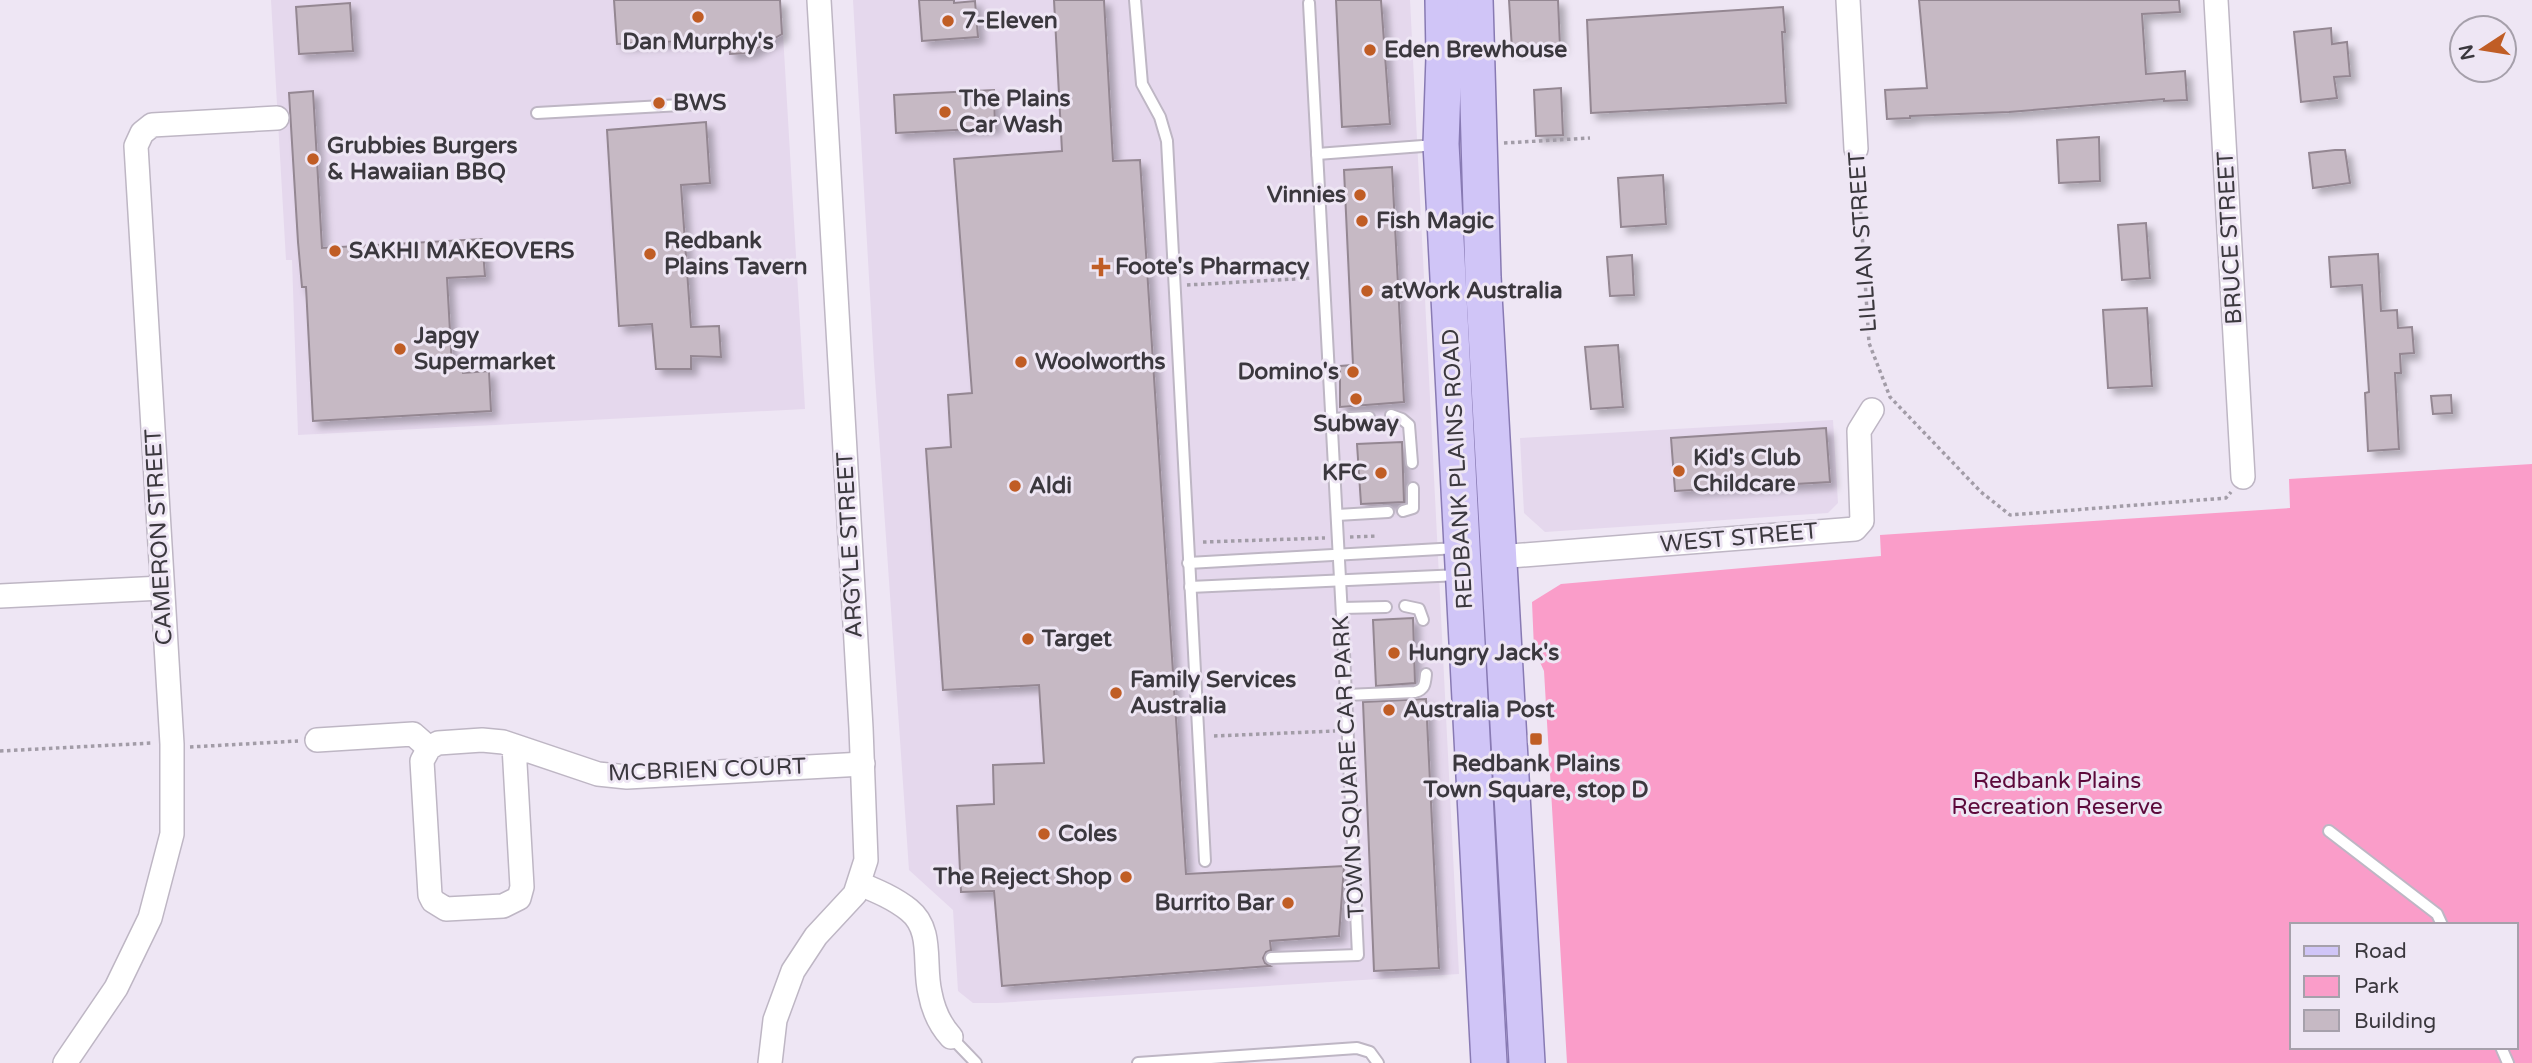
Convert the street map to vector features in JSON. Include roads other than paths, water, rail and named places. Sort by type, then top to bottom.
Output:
[{"type":"main road","points":[[1428,0],[1431,58],[1444,107]]},
{"type":"main road","name":"REDBANK PLAINS ROAD","points":[[1443,0],[1444,107],[1441,144],[1449,330],[1478,559],[1527,1063]]},
{"type":"main road","name":"REDBANK PLAINS ROAD","points":[[1475,0],[1483,277],[1478,559],[1489,1063]]},
{"type":"street","name":"ARGYLE STREET","points":[[770,1063],[775,1020],[793,971],[817,936],[848,904],[860,884],[866,860],[863,764],[819,0]]},
{"type":"street","name":"LILLIAN STREET","points":[[1848,0],[1856,149]]},
{"type":"street","name":"BRUCE STREET","points":[[2216,0],[2244,477]]},
{"type":"street","name":"CAMERON STREET","points":[[71,1061],[116,988],[150,918],[172,834],[172,744],[136,146],[142,133],[152,125],[277,118]]},
{"type":"street","name":"WEST STREET","points":[[1478,559],[1855,529],[1862,522],[1859,431],[1872,410]]},
{"type":"street","points":[[0,596],[162,588]]},
{"type":"street","points":[[317,740],[413,734],[429,748],[422,761],[430,895],[433,901],[446,909],[503,906],[519,898],[522,887],[514,746]]},
{"type":"street","name":"MCBRIEN COURT","points":[[429,748],[438,743],[482,740],[503,742],[598,774],[627,777],[863,764]]},
{"type":"street","points":[[860,884],[888,896],[911,911],[924,932],[929,993],[942,1027],[951,1037]]},
{"type":"lane","points":[[1135,0],[1142,84],[1160,117],[1167,141],[1205,861]]},
{"type":"lane","name":"TOWN SQUARE CAR PARK","points":[[1271,958],[1358,955],[1309,3]]},
{"type":"lane","points":[[537,113],[718,103]]},
{"type":"lane","points":[[1317,154],[1441,144]]},
{"type":"lane","points":[[1391,415],[1409,425],[1412,463]]},
{"type":"lane","points":[[1331,419],[1369,417]]},
{"type":"lane","points":[[1403,511],[1413,508],[1413,488]]},
{"type":"lane","points":[[1337,515],[1388,512]]},
{"type":"lane","points":[[1188,563],[1339,556],[1478,559]]},
{"type":"lane","points":[[1190,587],[1340,580],[1478,559]]},
{"type":"lane","points":[[1405,606],[1419,609],[1423,620]]},
{"type":"lane","points":[[1342,608],[1386,607]]},
{"type":"lane","points":[[1346,695],[1415,692],[1421,690],[1425,684],[1426,674]]},
{"type":"lane","points":[[2329,831],[2437,914],[2441,923]]},
{"type":"lane","points":[[951,1037],[976,1063]]},
{"type":"lane","points":[[1138,1063],[1357,1048],[1370,1052],[1378,1063]]},
{"type":"place","name":"Dan Murphy's","points":[[698,17]]},
{"type":"place","name":"7-Eleven","points":[[948,21]]},
{"type":"place","name":"Eden Brewhouse","points":[[1370,50]]},
{"type":"place","name":"BWS","points":[[659,103]]},
{"type":"place","name":"The Plains Car Wash","points":[[945,112]]},
{"type":"place","name":"Grubbies Burgers & Hawaiian BBQ","points":[[313,159]]},
{"type":"place","name":"Vinnies","points":[[1360,195]]},
{"type":"place","name":"Fish Magic","points":[[1362,221]]},
{"type":"place","name":"SAKHI MAKEOVERS","points":[[335,251]]},
{"type":"place","name":"Redbank Plains Tavern","points":[[650,254]]},
{"type":"place","name":"Foote's Pharmacy","points":[[1101,267]]},
{"type":"place","name":"atWork Australia","points":[[1367,291]]},
{"type":"place","name":"Japgy Supermarket","points":[[400,349]]},
{"type":"place","name":"Woolworths","points":[[1021,362]]},
{"type":"place","name":"Domino's","points":[[1353,372]]},
{"type":"place","name":"Subway","points":[[1356,399]]},
{"type":"place","name":"Kid's Club Childcare","points":[[1679,471]]},
{"type":"place","name":"KFC","points":[[1381,473]]},
{"type":"place","name":"Aldi","points":[[1015,486]]},
{"type":"place","name":"Target","points":[[1028,639]]},
{"type":"place","name":"Hungry Jack's","points":[[1394,653]]},
{"type":"place","name":"Family Services Australia","points":[[1116,693]]},
{"type":"place","name":"Australia Post","points":[[1389,710]]},
{"type":"place","name":"Redbank Plains Town Square, stop D","points":[[1536,739]]},
{"type":"place","name":"Coles","points":[[1044,834]]},
{"type":"place","name":"The Reject Shop","points":[[1126,877]]},
{"type":"place","name":"Burrito Bar","points":[[1288,903]]},
{"type":"park label","name":"Redbank Plains Recreation Reserve","points":[[2057,794]]}]
